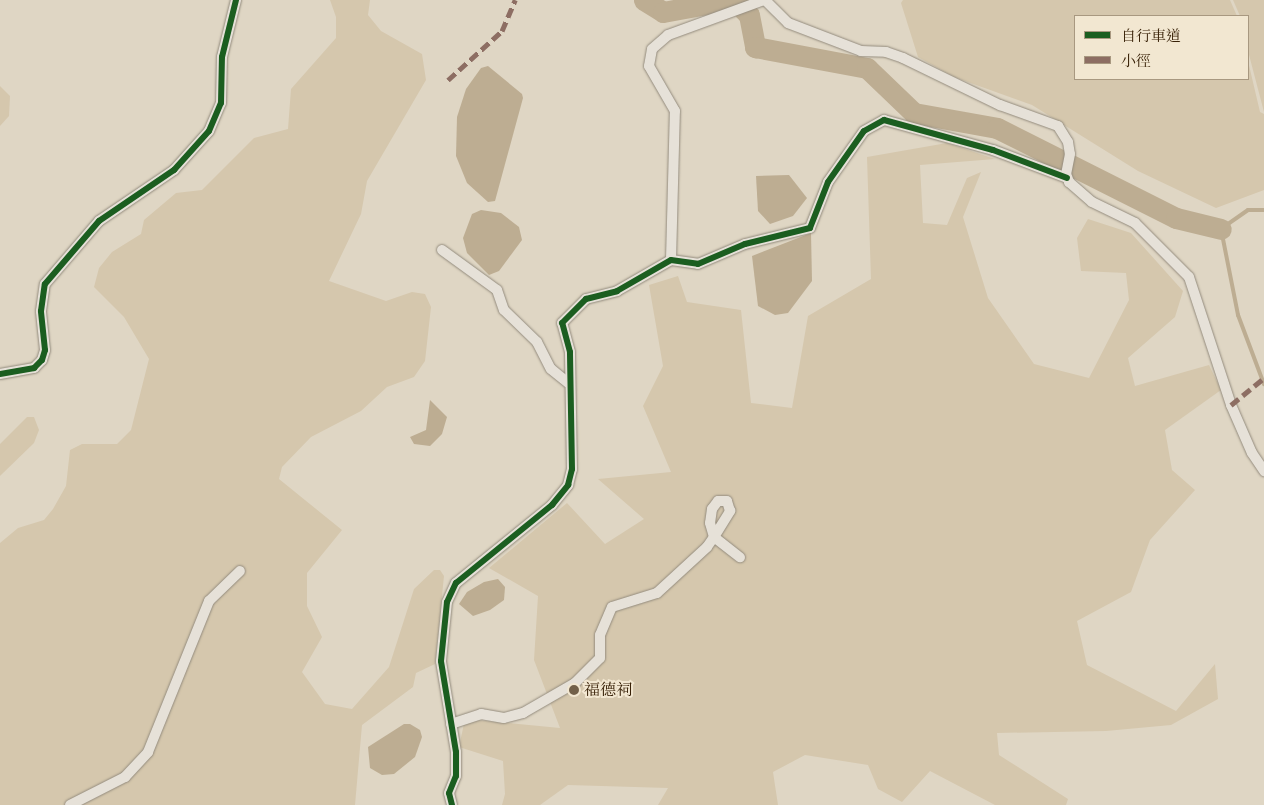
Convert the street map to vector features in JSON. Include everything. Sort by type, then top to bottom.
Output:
[{"type":"street","points":[[0,374],[34,368],[42,360],[45,350],[42,311],[45,284],[99,221],[174,170],[208,131],[222,103],[222,57],[236,0]]},
{"type":"street","points":[[671,260],[675,111],[649,66],[652,49],[668,35],[765,0],[788,23],[861,51],[886,52],[903,58],[991,102],[1050,121],[1058,126],[1068,142],[1070,154],[1067,176]]},
{"type":"street","points":[[452,805],[449,792],[456,776],[456,752],[441,661],[447,632],[447,602],[456,583],[552,505],[568,485],[572,469],[568,383],[570,352],[562,323],[586,299],[617,291],[671,260],[698,264],[745,244],[810,228],[828,182],[864,131],[884,120],[993,150],[1067,176],[1092,202],[1135,223],[1189,277],[1231,405],[1252,452],[1264,471]]},
{"type":"street","points":[[442,250],[497,290],[504,310],[536,342],[551,369],[568,383]]},
{"type":"street","points":[[451,724],[481,714],[504,718],[524,713],[575,683],[600,658],[600,635],[612,607],[657,593],[714,537],[740,557]]},
{"type":"street","points":[[70,805],[125,777],[148,752],[209,601],[240,571]]},
{"type":"shaded area","points":[[330,0],[370,0],[368,15],[381,31],[422,54],[426,80],[367,181],[361,214],[329,281],[386,301],[412,292],[425,294],[431,307],[425,361],[414,377],[387,387],[361,411],[311,437],[282,467],[279,479],[342,530],[307,573],[307,606],[322,637],[302,672],[325,704],[352,709],[389,667],[414,589],[434,570],[440,570],[444,576],[435,664],[416,673],[413,687],[362,725],[355,805],[0,805],[0,543],[18,528],[44,520],[53,509],[66,486],[70,450],[82,444],[117,444],[131,430],[149,359],[124,317],[94,287],[99,268],[112,252],[141,234],[144,220],[176,193],[202,190],[254,138],[288,129],[291,89],[336,38],[336,17]]},
{"type":"shaded area","points":[[903,0],[1230,0],[1237,15],[1074,15],[1074,80],[1249,80],[1249,65],[1260,112],[1264,114],[1264,190],[1216,208],[1138,171],[1032,105],[954,77],[918,57],[901,3]]},
{"type":"shaded area","points":[[1233,0],[1264,0],[1264,112],[1249,55],[1249,15],[1240,15]]},
{"type":"shaded area","points":[[488,66],[522,94],[523,98],[495,201],[488,202],[467,183],[456,156],[457,117],[466,89],[481,68]]},
{"type":"shaded area","points":[[0,86],[10,96],[9,116],[0,126]]},
{"type":"shaded area","points":[[947,143],[995,159],[920,165],[923,223],[947,225],[967,178],[981,172],[963,217],[988,298],[1034,364],[1089,378],[1129,300],[1126,273],[1081,271],[1077,238],[1088,219],[1131,233],[1183,291],[1175,317],[1128,358],[1135,386],[1209,365],[1221,390],[1165,430],[1172,470],[1195,490],[1150,540],[1131,592],[1077,621],[1087,665],[1176,711],[1215,664],[1218,699],[1171,725],[1106,731],[997,733],[999,755],[1068,799],[1066,805],[995,805],[930,771],[902,802],[878,789],[868,765],[805,755],[773,772],[778,805],[658,805],[668,788],[568,785],[540,805],[502,805],[505,794],[503,761],[459,747],[465,719],[560,728],[534,660],[538,596],[489,568],[567,503],[605,544],[644,519],[598,479],[671,472],[643,406],[663,366],[649,285],[678,276],[687,302],[741,310],[751,403],[792,408],[808,316],[871,279],[867,157]]},
{"type":"shaded area","points":[[789,175],[807,198],[793,216],[770,224],[758,211],[756,176]]},
{"type":"shaded area","points":[[481,210],[501,213],[519,227],[522,240],[499,271],[489,275],[467,253],[463,238],[472,214]]},
{"type":"shaded area","points":[[811,233],[812,281],[788,313],[775,315],[758,306],[752,256]]},
{"type":"shaded area","points":[[430,400],[447,417],[442,434],[430,446],[414,444],[410,437],[426,430]]},
{"type":"shaded area","points":[[27,417],[34,417],[39,430],[34,443],[0,476],[0,444]]},
{"type":"shaded area","points":[[498,579],[505,587],[504,600],[490,610],[473,616],[459,604],[467,592],[484,582]]},
{"type":"shaded area","points":[[404,724],[410,724],[420,730],[422,737],[415,757],[394,774],[382,775],[370,768],[368,747]]},
{"type":"waterway","points":[[644,0],[663,12],[729,0]]},
{"type":"waterway","points":[[734,0],[749,15],[755,47],[867,68],[914,113],[997,128],[1176,218],[1221,229]]},
{"type":"waterway","points":[[1264,210],[1248,210],[1221,229],[1238,315],[1264,384]]},
{"type":"marked path","points":[[448,80],[502,31],[515,0]]},
{"type":"marked path","points":[[1231,405],[1264,378]]},
{"type":"cycle path","points":[[0,374],[34,368],[42,360],[45,350],[41,311],[45,284],[99,221],[174,170],[209,131],[221,103],[222,57],[236,0]]},
{"type":"cycle path","points":[[452,805],[449,793],[456,776],[456,752],[441,661],[447,602],[456,583],[552,505],[568,485],[572,469],[570,352],[562,323],[586,299],[617,291],[671,260],[698,264],[745,244],[810,228],[828,182],[864,131],[884,120],[993,150],[1067,178]]},
{"type":"place","name":"福德祠","points":[[574,690]]}]
